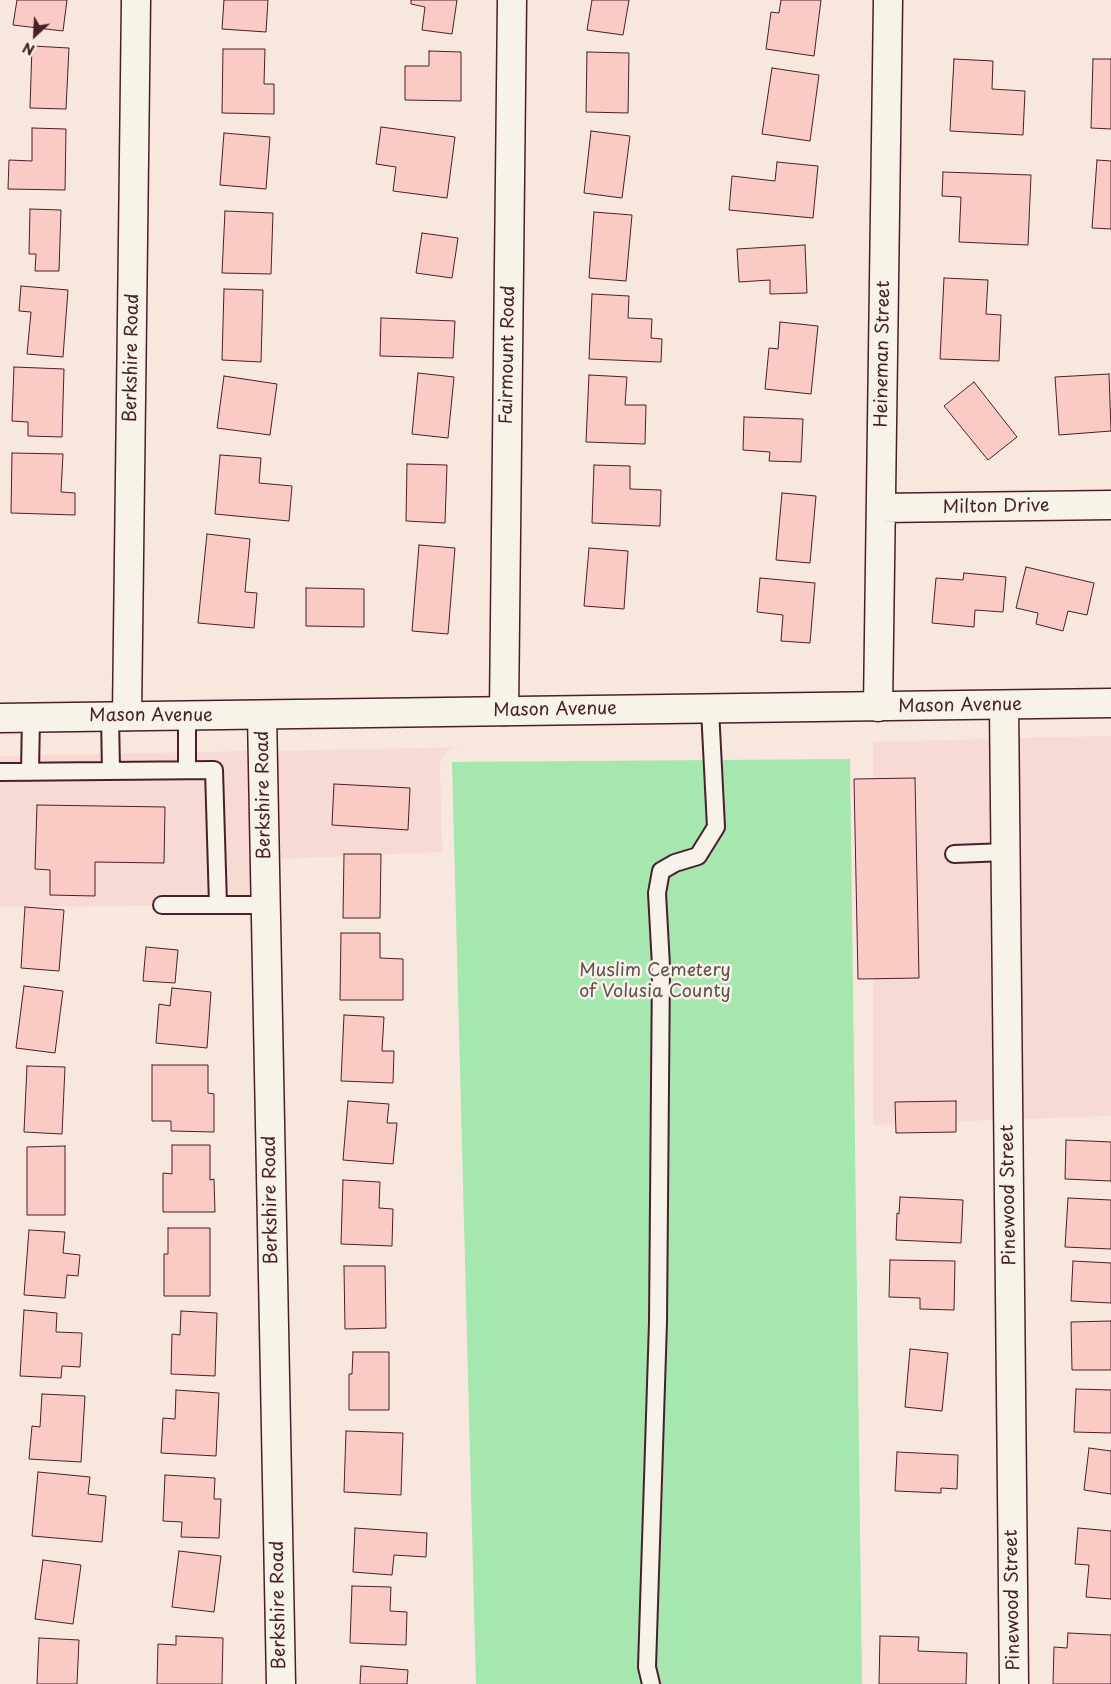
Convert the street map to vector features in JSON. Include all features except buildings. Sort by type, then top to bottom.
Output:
[{"type":"street","name":"Berkshire Road","points":[[119,716],[136,0]]},
{"type":"street","name":"Fairmount Road","points":[[504,711],[512,0]]},
{"type":"street","name":"Heineman Street","points":[[878,707],[888,0]]},
{"type":"street","name":"Milton Drive","points":[[881,508],[1111,505]]},
{"type":"street","name":"Mason Avenue","points":[[0,718],[1111,703]]},
{"type":"street","name":"Pinewood Street","points":[[1004,705],[1014,1684]]},
{"type":"street","name":"Berkshire Road","points":[[262,715],[280,1684]]},
{"type":"lane","points":[[651,1684],[647,1668],[659,1284],[661,966],[657,893],[661,871],[675,863],[698,856],[716,827],[710,708]]},
{"type":"lane","points":[[111,771],[119,716]]},
{"type":"lane","points":[[187,716],[187,770]]},
{"type":"lane","points":[[30,718],[30,772]]},
{"type":"lane","points":[[0,772],[214,770],[218,905]]},
{"type":"lane","points":[[954,854],[1006,852]]},
{"type":"lane","points":[[162,906],[266,905]]},
{"type":"shaded area","points":[[1111,736],[1111,1116],[1023,1119],[1019,738]]},
{"type":"shaded area","points":[[990,739],[994,1120],[873,1125],[873,742]]},
{"type":"shaded area","points":[[470,747],[454,748],[446,751],[440,763],[442,852],[279,859],[277,751]]},
{"type":"shaded area","points":[[249,751],[251,905],[0,907],[0,756]]},
{"type":"green space","name":"Muslim Cemetery of Volusia County","points":[[850,759],[862,1684],[476,1684],[452,762]]}]
